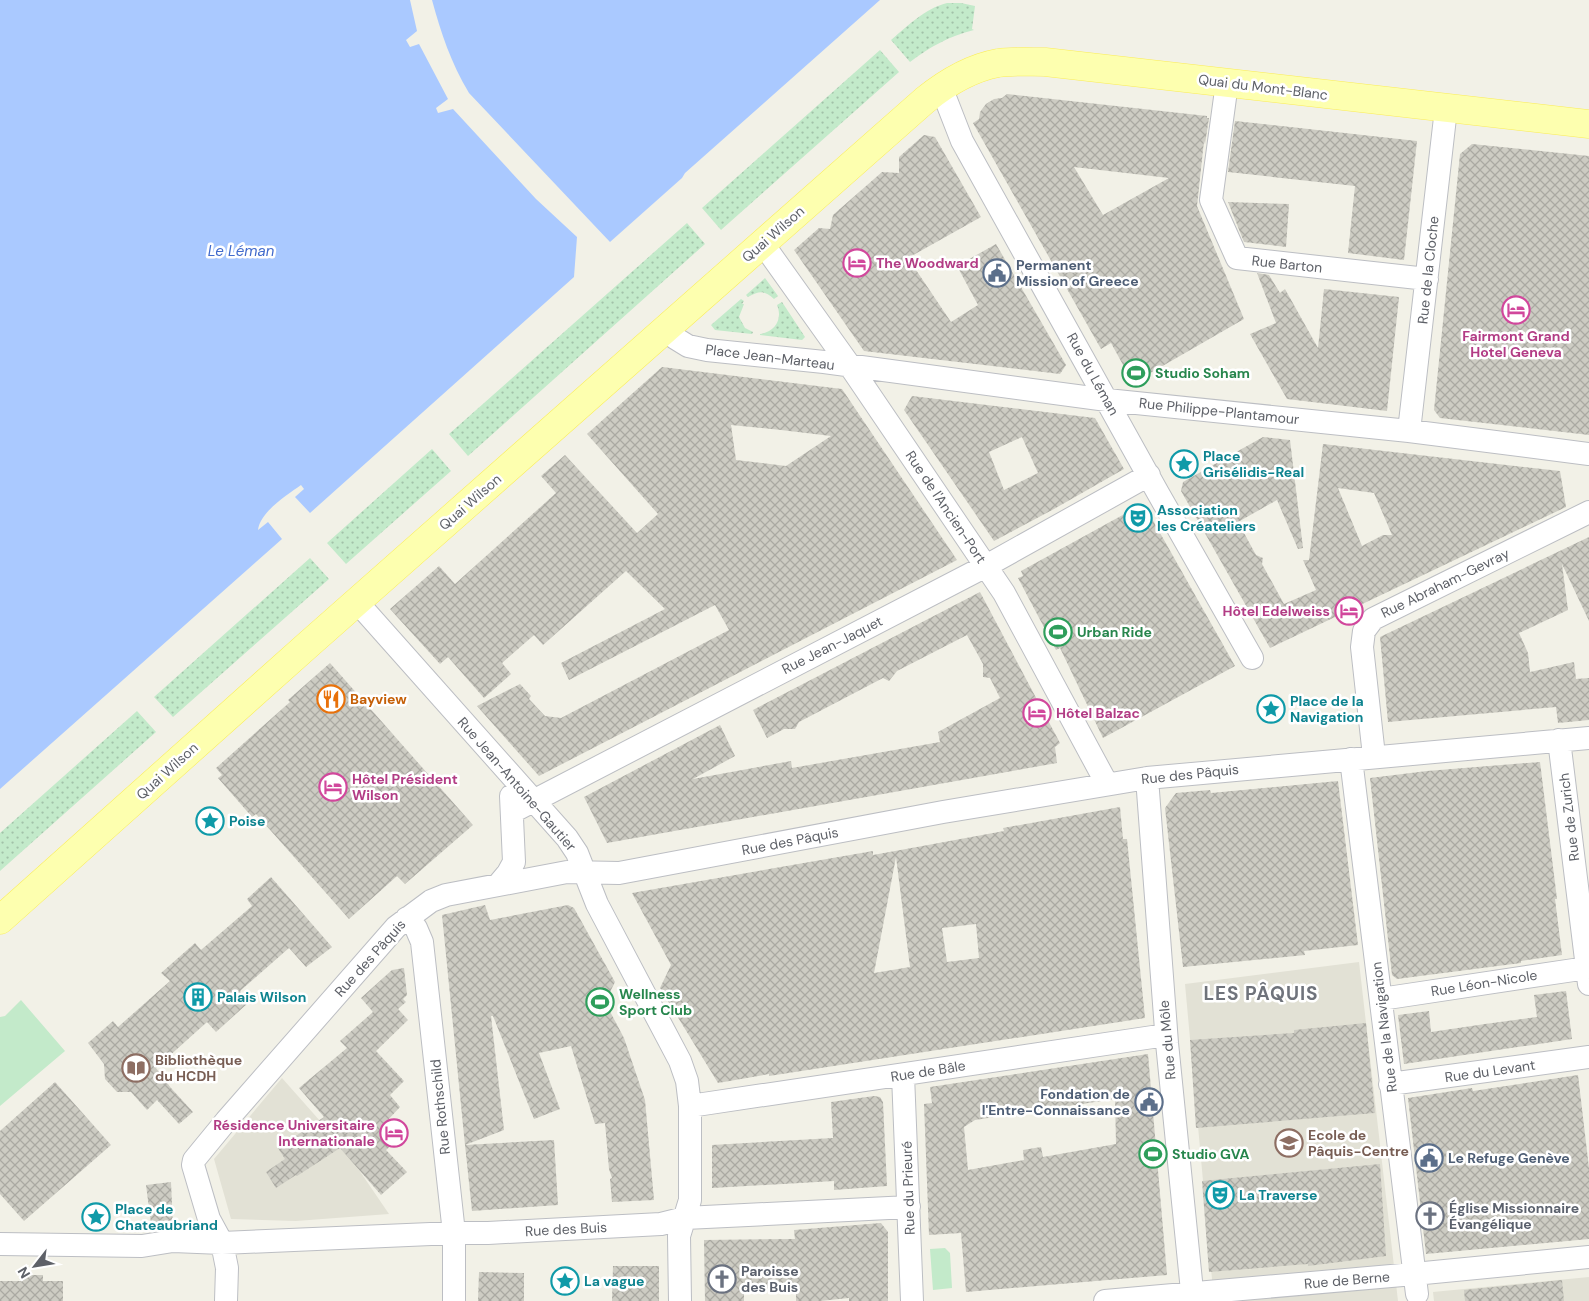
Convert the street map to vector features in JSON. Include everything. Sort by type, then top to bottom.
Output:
[{"type":"main road","name":"Quai du Mont-Blanc","points":[[942,87],[982,68],[998,64],[1045,62],[1589,124]]},
{"type":"main road","name":"Quai Wilson","points":[[0,920],[666,328],[920,104],[942,87]]},
{"type":"street","name":"Rue Barton","points":[[1227,83],[1211,200],[1237,258],[1427,279]]},
{"type":"street","name":"Rue du Léman","points":[[942,87],[962,141],[1252,658]]},
{"type":"street","name":"Rue de la Cloche","points":[[1409,431],[1446,108]]},
{"type":"street","name":"Rue de l'Ancien-Port","points":[[763,244],[850,366],[1004,593],[1106,784]]},
{"type":"street","name":"Place Jean-Marteau","points":[[666,328],[675,338],[688,346],[708,350],[850,366]]},
{"type":"street","name":"Rue Philippe-Plantamour","points":[[850,366],[1107,400],[1409,431],[1589,454]]},
{"type":"street","name":"Rue Jean-Jaquet","points":[[512,812],[986,566],[1149,475]]},
{"type":"street","name":"Rue Abraham-Gevray","points":[[1374,756],[1362,647],[1364,631],[1374,619],[1589,512]]},
{"type":"street","name":"Rue Jean-Antoine-Gautier","points":[[357,602],[568,838],[586,873],[597,904],[680,1061],[687,1081],[690,1106],[690,1200],[679,1236],[680,1301]]},
{"type":"street","name":"Rue des Pâquis","points":[[222,1243],[209,1218],[193,1165],[194,1160],[396,927],[431,901],[446,895],[567,872],[618,873],[943,812],[1147,778],[1589,738]]},
{"type":"street","name":"Rue de Zurich","points":[[1559,740],[1588,976]]},
{"type":"street","name":"Rue de la Navigation","points":[[1351,759],[1415,1284]]},
{"type":"street","points":[[498,885],[514,862],[509,773]]},
{"type":"street","name":"Rue du Môle","points":[[1147,778],[1166,1035],[1193,1297]]},
{"type":"street","name":"Rue Rothschild","points":[[407,918],[416,928],[422,942],[454,1232],[454,1301]]},
{"type":"street","name":"Rue Léon-Nicole","points":[[1381,999],[1588,976]]},
{"type":"street","name":"Rue de Bâle","points":[[690,1106],[1166,1035]]},
{"type":"street","name":"Rue du Levant","points":[[1390,1084],[1589,1056]]},
{"type":"street","name":"Rue du Prieuré","points":[[903,1075],[912,1301]]},
{"type":"street","name":"Rue des Buis","points":[[0,1244],[142,1246],[173,1241],[222,1243],[454,1232],[488,1233],[661,1224],[685,1218],[909,1207]]},
{"type":"street","points":[[222,1243],[226,1268],[226,1301]]},
{"type":"street","name":"Rue de Berne","points":[[1105,1301],[1415,1284],[1589,1257]]},
{"type":"shaded area","name":"Ecole de Pâquis-Centre","points":[[1359,962],[1398,1301],[1214,1301],[1185,984]]},
{"type":"shaded area","points":[[282,1078],[344,1148],[389,1214],[296,1221],[231,1219],[214,1159]]},
{"type":"shaded area","points":[[1589,1277],[1589,1301],[1434,1301],[1433,1292]]},
{"type":"green space","points":[[947,3],[975,6],[972,29],[974,30],[956,35],[940,43],[910,62],[891,40],[924,13]]},
{"type":"green space","points":[[880,50],[899,72],[721,230],[702,208]]},
{"type":"green space","points":[[687,223],[705,244],[468,456],[449,434]]},
{"type":"green space","points":[[765,278],[778,296],[774,299],[762,292],[748,297],[746,295]]},
{"type":"green space","points":[[741,299],[744,301],[742,304],[744,304],[739,317],[745,328],[753,332],[752,334],[715,330],[711,325]]},
{"type":"green space","points":[[782,302],[805,337],[802,340],[760,335],[774,328],[779,315],[777,305]]},
{"type":"green space","points":[[432,449],[451,471],[346,564],[327,543]]},
{"type":"green space","points":[[310,558],[329,579],[173,717],[154,697]]},
{"type":"green space","points":[[137,711],[156,732],[0,871],[0,833]]},
{"type":"green space","points":[[21,1000],[65,1051],[0,1106],[0,1017],[5,1016]]},
{"type":"green space","points":[[945,1248],[950,1253],[952,1288],[933,1290],[930,1249]]},
{"type":"water","name":"Le Léman","points":[[0,0],[410,0],[417,31],[406,40],[410,47],[419,44],[448,99],[436,108],[438,113],[453,109],[536,199],[577,237],[574,277],[310,513],[295,497],[304,489],[301,485],[275,504],[260,523],[258,530],[268,522],[282,539],[0,789]]},
{"type":"water","points":[[432,0],[880,0],[610,242],[469,93],[447,48]]},
{"type":"building","points":[[1007,94],[1207,116],[1209,118],[1205,144],[1204,141],[1197,206],[1244,319],[1133,383],[1111,343],[1101,349],[973,123],[979,119],[980,112],[986,104],[994,99],[1002,98]],"holes":[[[1074,167],[1169,178],[1103,215]]]},
{"type":"building","points":[[1235,121],[1417,141],[1404,260],[1348,253],[1355,186],[1228,172]]},
{"type":"building","points":[[924,135],[935,137],[981,217],[908,258],[951,322],[978,305],[957,266],[996,244],[1066,365],[1060,374],[864,351],[794,250],[819,228],[830,229],[833,215],[882,172],[899,173],[899,157]]},
{"type":"building","name":"Fairmont Grand Hotel Geneva","points":[[1472,144],[1589,156],[1589,435],[1440,418],[1434,410],[1460,154]]},
{"type":"building","points":[[1228,202],[1289,204],[1286,247],[1244,242]]},
{"type":"building","points":[[1257,273],[1269,275],[1280,293],[1285,289],[1318,348],[1324,289],[1399,297],[1387,411],[1287,399],[1250,334],[1276,323]]},
{"type":"building","points":[[662,367],[842,389],[957,560],[539,776],[477,706],[520,684],[531,696],[529,699],[545,716],[561,718],[729,630],[715,605],[569,680],[561,663],[665,609],[626,571],[543,645],[534,635],[502,663],[511,674],[484,698],[448,657],[440,664],[390,609],[439,566],[455,584],[556,493],[541,476],[565,455],[637,533],[658,514],[587,434]],"holes":[[[731,425],[831,436],[786,466],[736,460]]]},
{"type":"building","points":[[912,396],[1095,418],[1124,469],[994,541],[904,410]],"holes":[[[1022,437],[1038,473],[1004,490],[989,452]]]},
{"type":"building","points":[[1263,437],[1290,440],[1303,548],[1298,549],[1277,500],[1238,522],[1256,555],[1263,558],[1262,564],[1284,604],[1316,590],[1303,560],[1309,560],[1323,444],[1560,471],[1566,507],[1270,648],[1181,491],[1183,482]],"holes":[[[1338,488],[1374,493],[1392,535],[1383,535],[1362,546]]]},
{"type":"building","points":[[1139,506],[1141,510],[1146,508],[1235,666],[1103,738],[1060,648],[1056,650],[1018,578],[1023,576],[1021,571]]},
{"type":"building","points":[[1589,537],[1589,621],[1562,564],[1568,610],[1519,633],[1528,653],[1530,672],[1574,662],[1576,679],[1589,678],[1589,720],[1558,723],[1556,707],[1388,722],[1380,637]]},
{"type":"building","points":[[980,592],[1060,743],[1055,747],[1057,763],[607,843],[584,797],[720,725],[735,756],[693,779],[791,761],[792,768],[940,742],[938,732],[1000,698],[990,678],[983,677],[983,664],[967,635],[897,671],[889,681],[883,678],[799,722],[795,729],[784,729],[767,738],[753,710]]},
{"type":"building","name":"Hôtel Président Wilson","points":[[330,663],[473,825],[405,884],[397,876],[349,919],[256,814],[252,817],[218,778],[222,775],[216,768],[290,702],[288,700]]},
{"type":"building","points":[[1540,762],[1562,955],[1521,961],[1521,963],[1397,979],[1392,975],[1370,778],[1427,771]]},
{"type":"building","points":[[1338,781],[1358,945],[1304,951],[1305,955],[1183,967],[1165,808],[1176,793],[1210,790],[1211,793]]},
{"type":"building","points":[[1120,807],[1123,839],[1127,839],[1145,1018],[718,1083],[660,988],[671,965],[632,893],[873,851],[873,855],[1004,831],[1003,828]],"holes":[[[896,857],[910,967],[874,973]],[[976,924],[979,958],[947,962],[942,928]]]},
{"type":"building","name":"Palais Wilson","points":[[271,877],[332,947],[306,967],[289,948],[240,991],[248,1003],[216,1032],[207,1022],[156,1068],[193,1112],[179,1124],[157,1100],[147,1110],[131,1092],[117,1092],[105,1079],[104,1064],[88,1043],[113,1021],[118,1027],[170,981],[161,973],[195,943],[201,950],[252,906],[247,899]]},
{"type":"building","points":[[485,905],[490,920],[568,905],[574,908],[615,982],[605,1002],[624,1038],[645,1100],[654,1200],[612,1202],[610,1179],[612,1178],[609,1169],[605,1123],[595,1124],[571,1046],[539,1053],[560,1109],[534,1119],[493,1016],[491,1016],[504,1130],[465,1145],[442,915]]},
{"type":"building","points":[[404,968],[407,995],[403,999],[406,1002],[398,1009],[408,1020],[376,1051],[404,1081],[390,1095],[400,1107],[387,1121],[402,1136],[386,1150],[407,1172],[381,1195],[340,1148],[276,1188],[266,1172],[285,1159],[278,1148],[324,1117],[299,1088],[347,1048],[340,1041],[373,1012],[361,998],[392,970]]},
{"type":"building","points":[[1566,991],[1572,1039],[1404,1064],[1398,1015],[1429,1011],[1431,1032],[1537,1017],[1534,995]]},
{"type":"building","points":[[1366,1023],[1375,1113],[1196,1128],[1190,1040],[1294,1033],[1294,1030]]},
{"type":"building","points":[[1148,1054],[1167,1275],[966,1292],[961,1233],[929,1235],[924,1104],[932,1103],[930,1087]],"holes":[[[1115,1099],[1116,1144],[1043,1157],[1041,1147],[1023,1150],[1024,1160],[968,1170],[964,1127],[975,1120]]]},
{"type":"building","points":[[1578,1075],[1589,1168],[1589,1239],[1426,1254],[1408,1098],[1472,1088],[1473,1091]]},
{"type":"building","points":[[55,1082],[111,1145],[24,1221],[0,1194],[0,1131]]},
{"type":"building","points":[[874,1096],[880,1097],[883,1102],[887,1186],[834,1190],[834,1181],[712,1188],[712,1145],[833,1138],[831,1102]]},
{"type":"building","points":[[554,1140],[558,1205],[472,1211],[465,1145]]},
{"type":"building","points":[[1380,1164],[1386,1256],[1308,1266],[1308,1264],[1209,1272],[1202,1181]]},
{"type":"building","points":[[171,1182],[173,1228],[152,1231],[146,1185]]},
{"type":"building","points":[[881,1223],[888,1232],[888,1301],[849,1301],[849,1298],[796,1301],[796,1287],[744,1290],[744,1301],[705,1301],[704,1240],[795,1239],[794,1230]]},
{"type":"building","points":[[613,1266],[659,1266],[659,1301],[612,1301]]},
{"type":"building","points":[[479,1272],[524,1273],[524,1301],[478,1301]]},
{"type":"building","points":[[23,1275],[43,1275],[43,1281],[63,1281],[63,1301],[0,1301],[0,1281],[23,1281]]},
{"type":"building","points":[[1562,1280],[1564,1301],[1465,1301],[1464,1290]]},
{"type":"place","name":"The Woodward","points":[[857,263]]},
{"type":"place","name":"Permanent Mission of Greece","points":[[997,273]]},
{"type":"place","name":"Fairmont Grand Hotel Geneva","points":[[1516,310]]},
{"type":"place","name":"Studio Soham","points":[[1136,373]]},
{"type":"place","name":"Place Grisélidis-Real","points":[[1184,464]]},
{"type":"place","name":"Association les Créateliers","points":[[1138,518]]},
{"type":"place","name":"Hôtel Edelweiss","points":[[1349,611]]},
{"type":"place","name":"Urban Ride","points":[[1058,632]]},
{"type":"place","name":"Bayview","points":[[331,699]]},
{"type":"place","name":"Place de la Navigation","points":[[1271,709]]},
{"type":"place","name":"Hôtel Balzac","points":[[1037,713]]},
{"type":"place","name":"Hôtel Président Wilson","points":[[333,787]]},
{"type":"place","name":"Poise","points":[[210,821]]},
{"type":"place","name":"Palais Wilson","points":[[198,997]]},
{"type":"place","name":"Wellness Sport Club","points":[[600,1002]]},
{"type":"place","name":"Bibliothèque du HCDH","points":[[136,1068]]},
{"type":"place","name":"Fondation de l'Entre-Connaissance","points":[[1149,1102]]},
{"type":"place","name":"Résidence Universitaire Internationale","points":[[394,1133]]},
{"type":"place","name":"Ecole de Pâquis-Centre","points":[[1289,1143]]},
{"type":"place","name":"Studio GVA","points":[[1153,1154]]},
{"type":"place","name":"Le Refuge Genève","points":[[1429,1158]]},
{"type":"place","name":"La Traverse","points":[[1220,1195]]},
{"type":"place","name":"Église Missionnaire Évangélique","points":[[1430,1216]]},
{"type":"place","name":"Place de Chateaubriand","points":[[96,1217]]},
{"type":"place","name":"Paroisse des Buis","points":[[722,1279]]},
{"type":"place","name":"La vague","points":[[565,1281]]},
{"type":"district","name":"LES PÂQUIS","points":[[1261,993]]}]
